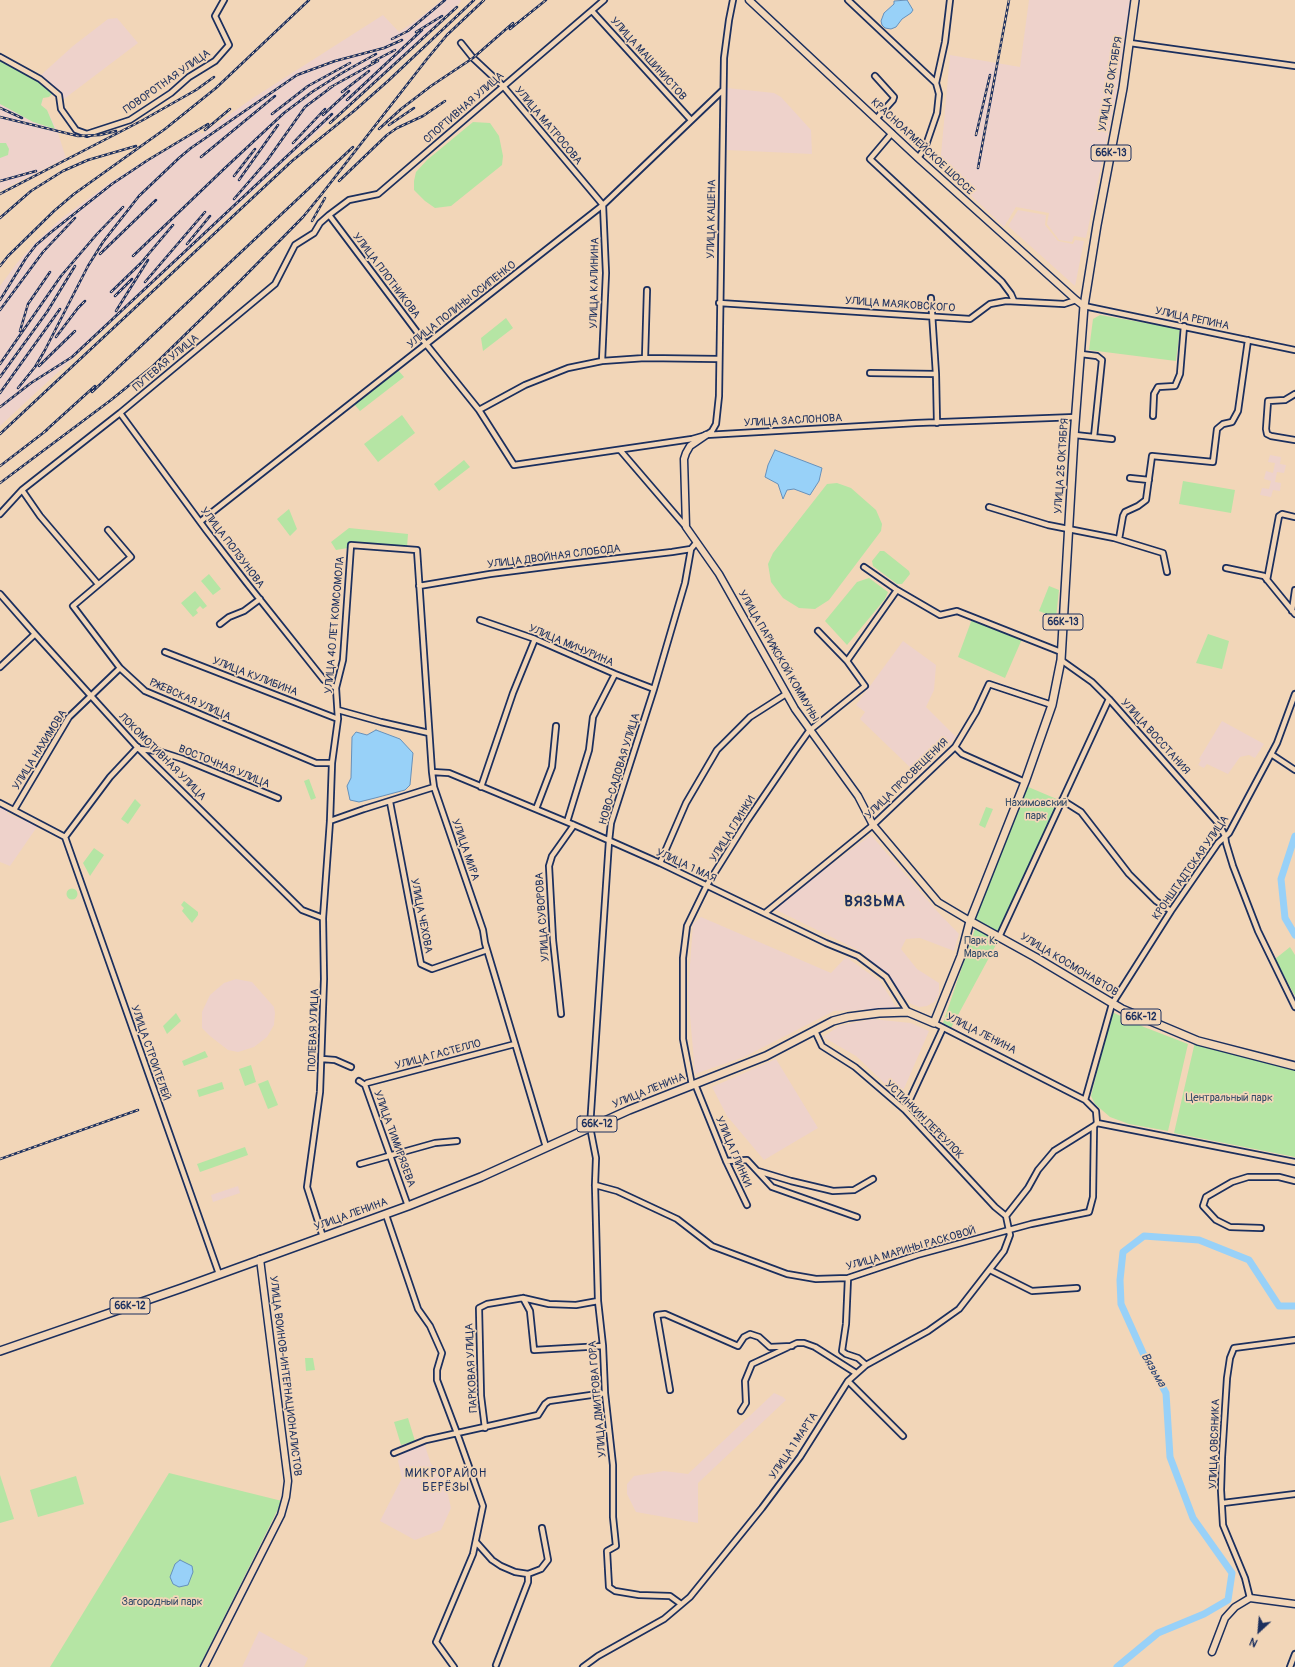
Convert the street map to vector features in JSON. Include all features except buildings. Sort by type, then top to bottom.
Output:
[{"type":"main road","name":"УЛИЦА 25 ОКТЯБРЯ","points":[[934,1023],[960,956],[970,921],[1025,782],[1052,705],[1061,660],[1084,306],[1097,225],[1123,88],[1135,0]]},
{"type":"main road","name":"УЛИЦА КОСМОНАВТОВ","points":[[970,921],[1035,957],[1112,1004],[1198,1041],[1295,1066]]},
{"type":"main road","name":"УЛИЦА ЛЕНИНА","points":[[0,1351],[323,1237],[345,1231],[386,1215],[481,1177],[590,1127],[766,1056],[834,1021],[848,1017],[879,1013],[908,1012],[934,1023]]},
{"type":"street","name":"ПОВОРОТНАЯ УЛИЦА","points":[[0,57],[40,79],[59,95],[61,109],[76,130],[87,134],[130,120],[171,93],[189,77],[215,61],[229,46],[216,16],[224,0]]},
{"type":"street","name":"СПОРТИВНАЯ УЛИЦА","points":[[329,215],[349,200],[378,194],[604,0]]},
{"type":"street","name":"УЛИЦА КАШЕНА","points":[[706,435],[712,431],[716,424],[718,396],[723,90],[725,45],[733,0]]},
{"type":"street","name":"КРАСНОАРМЕЙСКОЕ ШОССЕ","points":[[749,0],[918,158],[1084,306]]},
{"type":"street","points":[[848,0],[936,83]]},
{"type":"street","points":[[918,158],[925,148],[937,113],[939,94],[936,83],[945,42],[950,0]]},
{"type":"street","name":"УЛИЦА МАШИНИСТОВ","points":[[592,11],[691,120]]},
{"type":"street","name":"УЛИЦА МАТРОСОВА","points":[[461,43],[473,58],[503,86],[603,206]]},
{"type":"street","points":[[1130,43],[1295,66]]},
{"type":"street","points":[[875,76],[894,96],[893,100],[876,119]]},
{"type":"street","name":"УЛИЦА ПОЛИНЫ ОСИПЕНКО","points":[[201,521],[603,206],[723,90]]},
{"type":"street","points":[[892,133],[870,159],[1002,282],[1011,294],[1014,301]]},
{"type":"street","name":"УЛИЦА КАЛИНИНА","points":[[602,361],[606,273],[603,206]]},
{"type":"street","name":"УЛИЦА ПЛОТНИКОВА","points":[[329,215],[426,344],[479,410],[514,465]]},
{"type":"street","name":"ПУТЕВАЯ УЛИЦА","points":[[0,514],[22,490],[120,413],[275,284],[295,245],[314,233],[320,223],[329,215]]},
{"type":"street","points":[[645,358],[647,290]]},
{"type":"street","points":[[931,298],[936,374],[937,424]]},
{"type":"street","name":"УЛИЦА МАЯКОВСКОГО","points":[[719,303],[970,319],[990,304],[1006,301],[1064,304],[1076,300]]},
{"type":"street","name":"УЛИЦА РЕПИНА","points":[[1084,306],[1295,350]]},
{"type":"street","points":[[1153,416],[1154,394],[1158,387],[1175,386],[1180,374],[1184,326]]},
{"type":"street","points":[[1119,539],[1125,512],[1138,506],[1146,500],[1152,456],[1213,462],[1217,429],[1223,424],[1232,422],[1238,411],[1248,340]]},
{"type":"street","points":[[1081,354],[1097,356],[1102,360],[1094,437]]},
{"type":"street","points":[[479,410],[524,385],[568,368],[602,361],[645,358],[718,359]]},
{"type":"street","points":[[870,372],[936,374]]},
{"type":"street","points":[[1295,394],[1285,400],[1268,402],[1266,429],[1268,434],[1271,436],[1295,440]]},
{"type":"street","name":"УЛИЦА ПОЛЗУНОВА","points":[[120,413],[260,599],[324,680],[336,688]]},
{"type":"street","name":"УЛИЦА ЗАСЛОНОВА","points":[[514,465],[692,440],[706,435],[799,429],[1076,417]]},
{"type":"street","points":[[1075,434],[1112,438]]},
{"type":"street","points":[[686,527],[684,459],[690,446],[706,435]]},
{"type":"street","points":[[620,450],[686,527]]},
{"type":"street","points":[[1130,478],[1149,480]]},
{"type":"street","points":[[22,490],[40,516],[98,584],[131,557],[108,530]]},
{"type":"street","points":[[989,507],[1048,526],[1119,539],[1163,553],[1167,572]]},
{"type":"street","points":[[1267,580],[1279,516],[1282,514],[1295,517]]},
{"type":"street","name":"УЛИЦА ПАРИЖСКОЙ КОММУНЫ","points":[[686,527],[696,543],[720,574],[786,694],[809,731],[858,796],[873,825],[938,902],[970,921]]},
{"type":"street","name":"НОВО-САДОВАЯ УЛИЦА","points":[[590,1127],[611,823],[654,689],[685,583],[691,549],[696,543]]},
{"type":"street","name":"УЛИЦА 40 ЛЕТ КОМСОМОЛА","points":[[330,821],[332,763],[338,719],[336,688],[342,660],[351,545],[417,550]]},
{"type":"street","name":"УЛИЦА ДВОЙНАЯ СЛОБОДА","points":[[419,586],[490,574],[691,549]]},
{"type":"street","name":"УЛИЦА МИРА","points":[[417,550],[434,787],[483,930],[487,950],[546,1147]]},
{"type":"street","points":[[864,567],[896,590],[940,615],[957,612],[1061,652]]},
{"type":"street","points":[[1226,568],[1264,576],[1293,612]]},
{"type":"street","name":"РЖЕВСКАЯ УЛИЦА","points":[[98,584],[73,606],[120,668],[145,691],[316,763],[332,763]]},
{"type":"street","points":[[847,661],[896,590]]},
{"type":"street","points":[[1293,612],[1295,590]]},
{"type":"street","name":"ЛОКОМОТИВНАЯ УЛИЦА","points":[[0,594],[138,748],[302,910],[323,918]]},
{"type":"street","points":[[220,624],[229,617],[244,611],[260,599]]},
{"type":"street","name":"УЛИЦА МИЧУРИНА","points":[[480,620],[534,639],[654,689]]},
{"type":"street","name":"УЛИЦА ГЛИНКИ","points":[[747,1205],[726,1161],[694,1085],[683,1039],[683,958],[687,926],[707,886],[747,821],[809,731],[864,686],[847,661],[818,631]]},
{"type":"street","points":[[0,667],[35,634]]},
{"type":"street","points":[[481,787],[513,693],[534,639]]},
{"type":"street","name":"УЛИЦА КУЛИБИНА","points":[[165,652],[338,719]]},
{"type":"street","name":"УЛИЦА ВОССТАНИЯ","points":[[1061,660],[1092,682],[1109,699],[1219,824],[1225,836],[1233,866],[1258,931],[1295,1007]]},
{"type":"street","name":"УЛИЦА НАХИМОВА","points":[[14,810],[69,717],[120,668]]},
{"type":"street","points":[[567,822],[589,750],[593,717],[615,674]]},
{"type":"street","name":"УЛИЦА ПРОСВЕЩЕНИЯ","points":[[765,913],[873,825],[955,748],[976,712],[989,684],[1052,705]]},
{"type":"street","points":[[660,863],[686,803],[718,750],[750,717],[786,694]]},
{"type":"street","name":"КРОНШТАДТСКАЯ УЛИЦА","points":[[1086,1100],[1112,1004],[1171,911],[1218,843],[1229,833],[1271,754],[1295,694]]},
{"type":"street","points":[[999,937],[1109,699]]},
{"type":"street","points":[[338,710],[429,733]]},
{"type":"street","points":[[536,809],[552,767],[556,726]]},
{"type":"street","points":[[0,803],[64,837],[110,777],[138,748]]},
{"type":"street","name":"ВОСТОЧНАЯ УЛИЦА","points":[[138,748],[158,751],[183,759],[278,798]]},
{"type":"street","points":[[955,748],[962,754],[1025,782]]},
{"type":"street","points":[[1271,754],[1295,770]]},
{"type":"street","name":"УЛИЦА 1 МАЯ","points":[[432,772],[449,773],[574,825],[660,863],[858,956],[886,977],[908,1012]]},
{"type":"street","points":[[330,821],[434,787]]},
{"type":"street","points":[[1062,800],[1081,812],[1131,876],[1156,901],[1171,911]]},
{"type":"street","name":"УЛИЦА ЧЕХОВА","points":[[390,802],[421,964],[432,969],[487,950]]},
{"type":"street","name":"ПОЛЕВАЯ УЛИЦА","points":[[323,1237],[307,1186],[320,1092],[324,979],[323,918],[330,821]]},
{"type":"street","name":"УЛИЦА СУВОРОВА","points":[[561,1014],[553,940],[549,866],[552,856],[574,825]]},
{"type":"street","name":"УЛИЦА СТРОИТЕЛЕЙ","points":[[64,837],[219,1274]]},
{"type":"street","name":"УЛИЦА ЛЕНИНА","points":[[934,1023],[1086,1100]]},
{"type":"street","points":[[905,1110],[943,1028]]},
{"type":"street","name":"УСТИНКИН ПЕРЕУЛОК","points":[[815,1031],[822,1046],[856,1067],[905,1110],[995,1207],[1006,1216]]},
{"type":"street","name":"УЛИЦА ГАСТЕЛЛО","points":[[365,1086],[367,1083],[515,1044]]},
{"type":"street","points":[[322,1059],[335,1060],[351,1067]]},
{"type":"street","name":"УЛИЦА ТИМИРЯЗЕВА","points":[[359,1081],[365,1086],[391,1155],[408,1206]]},
{"type":"street","points":[[1086,1100],[1096,1111],[1096,1124]]},
{"type":"street","points":[[1009,1231],[1006,1216],[1028,1188],[1038,1170],[1054,1151],[1096,1124],[1171,1137],[1295,1162]]},
{"type":"street","name":"УЛИЦА МАРИНЫ РАСКОВОЙ","points":[[595,1185],[616,1191],[677,1218],[712,1246],[787,1274],[816,1279],[848,1278],[917,1255],[1031,1224],[1089,1212],[1093,1197],[1096,1124]]},
{"type":"street","name":"УЛИЦА ДМИТРОВА ГОРА","points":[[590,1127],[596,1158],[595,1185],[598,1301],[603,1346],[605,1393],[614,1465],[613,1518],[616,1546],[607,1551],[609,1587],[615,1591],[639,1595],[670,1596],[681,1604]]},
{"type":"street","points":[[360,1164],[435,1143],[457,1141]]},
{"type":"street","points":[[726,1161],[747,1160],[772,1187],[857,1216]]},
{"type":"street","points":[[756,1170],[791,1181],[833,1191],[854,1190],[873,1179]]},
{"type":"street","points":[[1261,1228],[1230,1227],[1216,1220],[1203,1206],[1206,1196],[1232,1182],[1248,1177],[1279,1177],[1295,1181]]},
{"type":"street","points":[[386,1215],[418,1308],[430,1326],[442,1354],[437,1370],[437,1380],[483,1506],[473,1554],[466,1574],[436,1642],[454,1667]]},
{"type":"street","name":"УЛИЦА 1 МАРТА","points":[[583,1667],[598,1656],[664,1619],[690,1597],[795,1464],[848,1381],[866,1365],[928,1331],[959,1309],[1004,1251],[1010,1235],[1009,1231]]},
{"type":"street","name":"УЛИЦА ВОИНОВ-ИНТЕРНАЦИОНАЛИСТОВ","points":[[204,1667],[281,1515],[286,1497],[287,1474],[260,1260]]},
{"type":"street","points":[[990,1270],[1032,1291],[1077,1288]]},
{"type":"street","points":[[848,1278],[846,1324],[842,1351],[858,1358],[866,1365]]},
{"type":"street","points":[[523,1298],[549,1304],[576,1305],[598,1301]]},
{"type":"street","points":[[523,1298],[530,1311],[534,1350],[603,1346]]},
{"type":"street","name":"ПАРКОВАЯ УЛИЦА","points":[[485,1428],[481,1396],[479,1308],[487,1304],[523,1298]]},
{"type":"street","points":[[670,1390],[657,1315],[665,1314],[738,1346],[744,1338],[750,1334],[759,1337],[770,1347],[792,1346]]},
{"type":"street","name":"УЛИЦА ОВСЯНИКА","points":[[1250,1598],[1245,1578],[1224,1525],[1221,1490],[1227,1378],[1230,1358],[1234,1348],[1295,1340]]},
{"type":"street","points":[[742,1411],[746,1403],[745,1381],[752,1364],[792,1346],[804,1343],[815,1347],[856,1373]]},
{"type":"street","points":[[848,1381],[903,1436]]},
{"type":"street","points":[[394,1453],[426,1440],[538,1416],[545,1404],[549,1401],[605,1393]]},
{"type":"street","points":[[1223,1503],[1295,1494]]},
{"type":"street","points":[[476,1542],[492,1560],[500,1566],[515,1572],[528,1574],[541,1569],[548,1560],[542,1528]]},
{"type":"street","points":[[496,1665],[528,1582],[528,1574]]},
{"type":"street","points":[[1212,1652],[1225,1618],[1236,1607],[1250,1598],[1295,1604]]},
{"type":"street","points":[[1290,1667],[1295,1654]]},
{"type":"shaded area","points":[[442,0],[461,0],[460,3],[303,145],[0,426],[0,286],[17,263],[35,243],[62,218],[111,182],[147,159],[150,160],[199,131],[202,134],[253,98],[383,15],[399,32]]},
{"type":"shaded area","points":[[1029,0],[1130,0],[1116,95],[1086,238],[1074,236],[1072,242],[1059,240],[1047,224],[1049,213],[1016,207],[1004,227],[940,166],[950,55],[1020,67]]},
{"type":"shaded area","points":[[117,18],[138,43],[64,99],[41,75],[73,46],[108,19]]},
{"type":"shaded area","points":[[0,87],[43,99],[41,105],[47,110],[57,130],[66,158],[0,191]]},
{"type":"shaded area","points":[[727,88],[774,93],[781,97],[811,130],[812,154],[727,150]]},
{"type":"shaded area","points":[[1018,210],[1046,215],[1045,225],[1058,241],[1073,244],[1075,240],[1084,241],[1075,286],[1008,226]]},
{"type":"shaded area","points":[[1270,455],[1281,457],[1280,464],[1286,465],[1284,473],[1277,472],[1275,482],[1281,483],[1280,491],[1273,490],[1271,497],[1260,495],[1262,488],[1269,489],[1271,481],[1264,479],[1266,471],[1273,473],[1275,463],[1268,462]]},
{"type":"shaded area","points":[[903,641],[936,665],[934,690],[926,707],[956,737],[918,775],[860,719],[865,712],[856,705]]},
{"type":"shaded area","points":[[1222,721],[1264,744],[1255,758],[1249,755],[1240,757],[1228,774],[1207,764],[1204,768],[1198,765],[1201,760],[1199,759]]},
{"type":"shaded area","points":[[0,806],[8,810],[7,813],[21,820],[25,818],[39,824],[10,866],[0,862]]},
{"type":"shaded area","points":[[871,835],[959,934],[954,951],[920,938],[906,939],[901,949],[917,969],[939,983],[939,994],[934,1002],[927,1006],[919,1007],[911,1004],[862,952],[772,908]]},
{"type":"shaded area","points":[[701,917],[831,973],[846,957],[880,981],[897,1008],[834,1011],[744,1057],[695,1074],[688,992],[693,924]]},
{"type":"shaded area","points":[[236,979],[252,982],[274,1007],[275,1013],[274,1025],[267,1037],[254,1047],[238,1052],[228,1050],[202,1028],[202,1012],[210,995],[224,983]]},
{"type":"shaded area","points":[[872,1019],[911,1023],[929,1031],[900,1098],[856,1056],[823,1037],[839,1026]]},
{"type":"shaded area","points":[[776,1059],[818,1128],[764,1160],[727,1116],[712,1087]]},
{"type":"shaded area","points":[[238,1186],[240,1193],[213,1202],[211,1195]]},
{"type":"shaded area","points":[[774,1393],[786,1400],[698,1483],[698,1523],[636,1512],[627,1494],[627,1484],[634,1476],[664,1471],[688,1474]]},
{"type":"shaded area","points":[[424,1443],[431,1464],[443,1472],[451,1508],[441,1530],[415,1540],[380,1521],[402,1478],[398,1461],[400,1455]]},
{"type":"shaded area","points":[[259,1631],[308,1658],[304,1667],[242,1667]]},
{"type":"green space","points":[[0,60],[37,80],[53,93],[49,97],[43,98],[41,105],[47,110],[55,129],[33,122],[0,104]]},
{"type":"green space","points":[[473,122],[490,123],[499,136],[503,156],[502,165],[451,206],[435,208],[414,190],[416,172],[427,160]]},
{"type":"green space","points":[[0,143],[6,143],[9,149],[8,155],[0,158]]},
{"type":"green space","points":[[1100,315],[1180,329],[1176,361],[1089,350],[1093,319]]},
{"type":"green space","points":[[506,318],[513,328],[483,351],[481,338]]},
{"type":"green space","points":[[398,370],[404,377],[360,411],[354,404]]},
{"type":"green space","points":[[402,415],[415,433],[378,462],[364,444]]},
{"type":"green space","points":[[464,460],[470,467],[439,491],[434,484]]},
{"type":"green space","points":[[1183,481],[1235,490],[1231,513],[1179,504]]},
{"type":"green space","points":[[837,483],[851,488],[876,510],[882,524],[881,531],[829,600],[815,609],[799,608],[783,598],[771,582],[768,564],[773,553],[827,484]]},
{"type":"green space","points":[[289,509],[297,529],[290,536],[277,519]]},
{"type":"green space","points":[[349,528],[408,534],[407,547],[349,543],[348,548],[336,550],[331,542]]},
{"type":"green space","points":[[880,551],[884,551],[909,571],[910,574],[902,584],[897,584],[873,566],[872,561]]},
{"type":"green space","points":[[209,574],[221,589],[213,595],[201,581]]},
{"type":"green space","points":[[869,578],[888,592],[885,599],[847,645],[825,621],[857,582]]},
{"type":"green space","points":[[1049,586],[1059,590],[1056,618],[1039,611]]},
{"type":"green space","points":[[195,591],[207,606],[203,609],[200,606],[196,610],[198,613],[193,617],[181,603]]},
{"type":"green space","points":[[972,619],[1022,639],[1005,678],[958,657]]},
{"type":"green space","points":[[1208,634],[1229,641],[1222,669],[1196,663]]},
{"type":"green space","points":[[309,779],[316,798],[311,800],[304,781]]},
{"type":"green space","name":"Нахимовский парк","points":[[1026,786],[1059,800],[998,934],[974,921]]},
{"type":"green space","points":[[135,799],[141,805],[128,824],[121,819]]},
{"type":"green space","points":[[986,807],[993,809],[985,828],[979,825]]},
{"type":"green space","points":[[94,848],[104,855],[90,876],[83,863]]},
{"type":"green space","points":[[72,888],[76,890],[78,894],[76,898],[72,900],[68,898],[66,894],[68,890]]},
{"type":"green space","points":[[184,901],[198,912],[198,915],[192,923],[182,911],[184,908],[181,905]]},
{"type":"green space","name":"Парк К. Маркса","points":[[975,929],[998,941],[951,1028],[943,1023]]},
{"type":"green space","points":[[1290,947],[1295,955],[1295,996],[1275,959]]},
{"type":"green space","points":[[1112,1012],[1144,1027],[1188,1044],[1168,1131],[1129,1124],[1110,1117],[1095,1104],[1091,1096]]},
{"type":"green space","points":[[176,1013],[181,1021],[167,1034],[163,1026]]},
{"type":"green space","name":"Центральный парк","points":[[1195,1042],[1295,1070],[1295,1157],[1174,1133]]},
{"type":"green space","points":[[205,1051],[208,1057],[184,1066],[182,1061]]},
{"type":"green space","points":[[251,1065],[256,1082],[245,1086],[239,1069]]},
{"type":"green space","points":[[268,1080],[278,1105],[268,1109],[258,1084]]},
{"type":"green space","points":[[222,1082],[224,1089],[199,1097],[197,1090]]},
{"type":"green space","points":[[245,1147],[248,1155],[200,1172],[197,1164]]},
{"type":"green space","points":[[305,1358],[313,1358],[315,1370],[306,1371]]},
{"type":"green space","points":[[408,1418],[415,1441],[401,1445],[394,1422]]},
{"type":"green space","name":"Загородный парк","points":[[169,1473],[282,1501],[199,1667],[50,1667]]},
{"type":"green space","points":[[0,1475],[14,1519],[0,1523]]},
{"type":"green space","points":[[76,1476],[84,1504],[38,1517],[30,1490]]},
{"type":"water","points":[[907,0],[913,10],[911,13],[902,19],[896,27],[891,29],[885,28],[881,21],[884,13],[894,4],[894,1]]},
{"type":"water","points":[[775,450],[822,468],[819,481],[810,495],[794,489],[787,490],[783,499],[778,484],[765,477],[768,465]]},
{"type":"water","points":[[376,730],[400,739],[413,753],[410,785],[405,790],[359,802],[350,800],[347,786],[351,778],[352,737],[356,732],[367,735]]},
{"type":"water","points":[[180,1560],[192,1566],[193,1572],[188,1585],[179,1587],[173,1584],[170,1577],[175,1564]]},
{"type":"waterway","name":"Вязьма","points":[[1295,836],[1281,879],[1285,918],[1295,935]]},
{"type":"waterway","name":"Вязьма","points":[[1117,1667],[1158,1633],[1204,1614],[1228,1600],[1232,1573],[1193,1518],[1170,1457],[1166,1393],[1143,1353],[1121,1304],[1120,1280],[1123,1252],[1144,1236],[1199,1240],[1249,1260],[1279,1306],[1295,1306]]},
{"type":"railway","points":[[0,266],[8,256],[54,211],[74,194],[165,129],[216,88],[309,0]]},
{"type":"railway","points":[[392,39],[408,31],[445,0]]},
{"type":"railway","points":[[0,434],[292,161],[354,111],[388,81],[474,0]]},
{"type":"railway","points":[[0,483],[111,400],[153,366],[240,281],[303,217],[447,35],[484,0]]},
{"type":"railway","points":[[510,29],[546,0]]},
{"type":"railway","points":[[978,168],[1009,0]]},
{"type":"railway","points":[[330,123],[457,7]]},
{"type":"railway","points":[[416,32],[442,16]]},
{"type":"railway","points":[[379,129],[401,109],[431,86],[473,58],[513,23]]},
{"type":"railway","points":[[347,100],[422,30]]},
{"type":"railway","points":[[18,388],[35,367],[45,350],[88,266],[103,242],[139,196],[179,158],[191,148],[297,75],[335,61],[384,48],[402,40]]},
{"type":"railway","points":[[372,62],[395,50]]},
{"type":"railway","points":[[133,256],[284,113],[312,92],[376,54]]},
{"type":"railway","points":[[329,88],[378,61]]},
{"type":"railway","points":[[272,114],[308,86],[350,63]]},
{"type":"railway","points":[[342,92],[369,71]]},
{"type":"railway","points":[[976,135],[990,75]]},
{"type":"railway","points":[[0,194],[143,120],[196,90],[214,77]]},
{"type":"railway","points":[[234,199],[266,162],[305,107],[333,86]]},
{"type":"railway","points":[[323,115],[349,91]]},
{"type":"railway","points":[[201,157],[275,96]]},
{"type":"railway","points":[[339,181],[387,135],[397,128],[423,116],[445,101]]},
{"type":"railway","points":[[0,108],[22,118]]},
{"type":"railway","points":[[389,125],[414,108]]},
{"type":"railway","points":[[205,130],[230,109]]},
{"type":"railway","points":[[293,143],[325,109]]},
{"type":"railway","points":[[0,407],[31,383],[72,357],[332,114]]},
{"type":"railway","points":[[0,117],[78,136],[100,135],[116,131]]},
{"type":"railway","points":[[0,300],[26,258],[36,245],[50,233],[112,184],[148,160],[208,124]]},
{"type":"railway","points":[[239,180],[278,125]]},
{"type":"railway","points":[[0,218],[31,191],[63,171],[88,160],[136,146]]},
{"type":"railway","points":[[92,392],[353,147]]},
{"type":"railway","points":[[234,176],[255,149]]},
{"type":"railway","points":[[0,181],[36,171]]},
{"type":"railway","points":[[312,221],[325,198]]},
{"type":"railway","points":[[100,254],[156,200]]},
{"type":"railway","points":[[0,364],[61,276],[97,234],[123,207]]},
{"type":"railway","points":[[145,282],[205,212]]},
{"type":"railway","points":[[187,244],[210,216]]},
{"type":"railway","points":[[0,310],[43,252],[75,218]]},
{"type":"railway","points":[[111,292],[141,263],[173,225]]},
{"type":"railway","points":[[116,311],[148,260]]},
{"type":"railway","points":[[0,377],[47,312],[75,266]]},
{"type":"railway","points":[[20,331],[28,304],[50,272]]},
{"type":"railway","points":[[115,296],[132,279]]},
{"type":"railway","points":[[56,337],[85,301]]},
{"type":"railway","points":[[0,393],[60,309]]},
{"type":"railway","points":[[39,366],[75,331]]},
{"type":"railway","points":[[43,433],[95,386]]},
{"type":"railway","points":[[0,466],[47,430]]},
{"type":"railway","points":[[0,1159],[138,1110]]},
{"type":"district","name":"ВЯЗЬМА","points":[[875,902]]},
{"type":"district","name":"МИКРОРАЙОН БЕРЁЗЫ","points":[[446,1481]]}]
